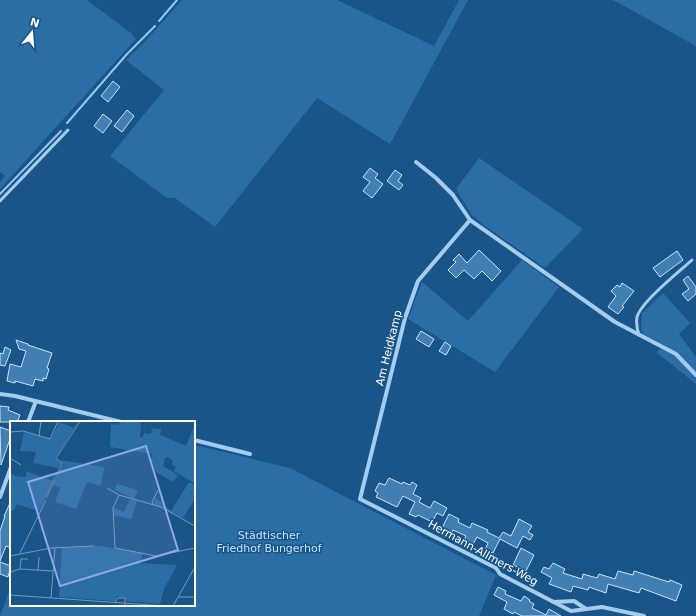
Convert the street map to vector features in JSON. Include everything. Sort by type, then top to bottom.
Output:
[{"type":"street","points":[[416,162],[436,178],[452,194],[470,220],[588,303],[639,335],[676,354],[696,375]]},
{"type":"street","name":"Am Heidkamp","points":[[360,499],[405,318],[414,290],[418,281],[470,220]]},
{"type":"street","points":[[0,394],[36,401],[117,421]]},
{"type":"street","points":[[28,421],[36,401]]},
{"type":"street","points":[[195,440],[250,454]]},
{"type":"street","points":[[0,497],[10,470]]},
{"type":"street","name":"Hermann-Allmers-Weg","points":[[360,499],[496,568],[500,574],[571,611],[602,607],[644,616]]},
{"type":"street","name":"Hermann-Allmers-Weg","points":[[553,602],[574,601],[586,609]]},
{"type":"lane","points":[[0,201],[68,130]]},
{"type":"lane","points":[[639,335],[636,325],[638,315],[647,302],[692,260]]},
{"type":"green space","points":[[0,0],[87,0],[131,33],[136,39],[0,189],[0,182],[5,176],[0,172]]},
{"type":"green space","points":[[182,0],[337,0],[434,46],[459,0],[468,0],[390,144],[317,98],[215,227],[175,198],[167,198],[110,156],[164,90],[126,60],[143,44]]},
{"type":"green space","points":[[612,0],[696,0],[696,46],[619,3]]},
{"type":"green space","points":[[479,158],[583,229],[545,268],[481,223],[472,215],[456,189]]},
{"type":"green space","points":[[522,260],[559,287],[495,372],[408,319],[422,282],[468,321]]},
{"type":"green space","points":[[663,293],[690,323],[679,334],[696,357],[696,384],[656,352],[665,346],[643,334],[641,327],[642,313]]},
{"type":"green space","name":"Städtischer Friedhof Bungerhof","points":[[195,445],[290,468],[496,575],[479,616],[0,616],[10,590],[10,606],[195,606]]},
{"type":"building","points":[[113,81],[120,87],[108,102],[101,96]]},
{"type":"building","points":[[127,110],[134,116],[122,132],[114,126]]},
{"type":"building","points":[[103,114],[112,121],[103,133],[94,126]]},
{"type":"building","points":[[370,168],[378,174],[375,178],[383,184],[372,198],[363,191],[370,182],[363,177]]},
{"type":"building","points":[[395,170],[402,175],[398,181],[403,185],[399,190],[387,181]]},
{"type":"building","points":[[479,250],[501,271],[492,281],[482,271],[474,279],[464,270],[456,278],[448,270],[456,262],[453,260],[459,254],[467,263]]},
{"type":"building","points":[[677,251],[683,260],[660,277],[653,268]]},
{"type":"building","points":[[688,276],[696,287],[696,294],[688,301],[682,294],[689,289],[683,280]]},
{"type":"building","points":[[622,283],[634,291],[622,306],[624,307],[618,314],[608,307],[616,296],[611,291],[617,285],[620,287]]},
{"type":"building","points":[[421,331],[434,339],[429,347],[416,339]]},
{"type":"building","points":[[16,340],[52,353],[47,368],[49,369],[46,379],[43,378],[43,381],[35,379],[33,386],[15,381],[15,383],[7,381],[10,364],[21,367],[26,351],[19,349]]},
{"type":"building","points":[[445,342],[451,346],[446,355],[439,351]]},
{"type":"building","points":[[5,347],[11,350],[5,366],[0,365],[0,353],[3,354]]},
{"type":"building","points":[[0,406],[9,407],[8,410],[20,415],[17,421],[0,422]]},
{"type":"building","points":[[0,427],[10,431],[10,439],[1,465]]},
{"type":"building","points":[[389,478],[402,484],[403,482],[410,485],[412,482],[417,485],[413,494],[421,498],[419,502],[430,508],[434,501],[447,508],[443,516],[437,513],[432,522],[418,515],[416,517],[409,514],[415,502],[403,496],[397,507],[376,497],[378,493],[375,491],[379,483],[385,485]]},
{"type":"building","points":[[10,503],[10,548],[6,546],[0,561],[0,531],[4,516]]},
{"type":"building","points":[[449,514],[459,519],[458,522],[470,528],[472,523],[488,530],[487,532],[499,538],[503,532],[511,536],[519,519],[532,526],[528,532],[533,535],[530,540],[523,536],[517,548],[500,539],[493,553],[485,550],[488,543],[477,537],[473,544],[464,540],[466,536],[453,530],[452,533],[442,528]]},
{"type":"building","points":[[521,548],[534,555],[526,571],[513,565]]},
{"type":"building","points":[[0,562],[10,566],[8,577],[0,574]]},
{"type":"building","points":[[553,563],[565,569],[563,573],[582,579],[583,574],[597,578],[599,574],[615,579],[618,571],[633,575],[634,571],[669,582],[670,580],[682,585],[676,601],[641,588],[639,593],[608,584],[606,593],[589,587],[588,590],[573,586],[571,592],[549,584],[552,578],[541,572],[544,567],[549,569]]},
{"type":"building","points":[[498,587],[506,591],[505,594],[521,601],[524,596],[534,604],[532,608],[546,615],[549,609],[561,616],[522,616],[514,612],[513,614],[504,609],[507,602],[494,595]]},
{"type":"waterway","points":[[159,21],[177,0]]},
{"type":"waterway","points":[[67,123],[127,54],[155,26]]},
{"type":"waterway","points":[[0,194],[61,131]]}]
